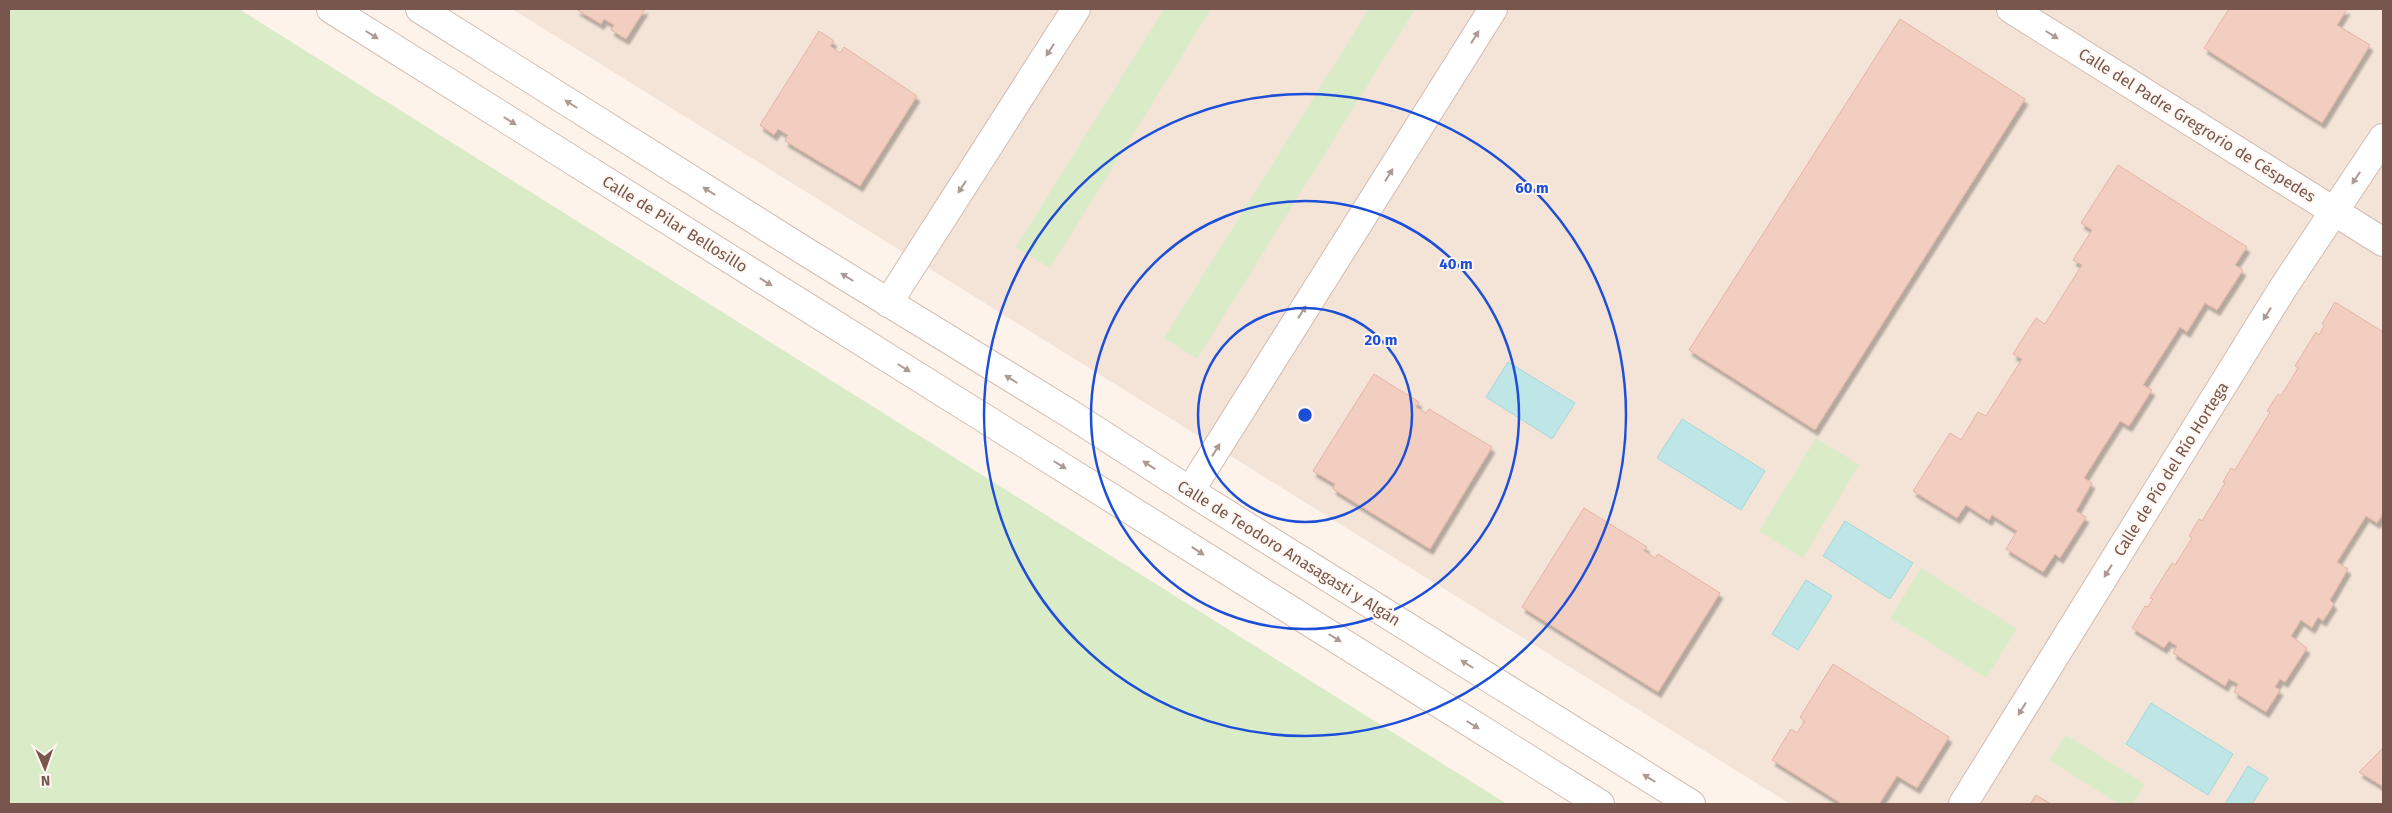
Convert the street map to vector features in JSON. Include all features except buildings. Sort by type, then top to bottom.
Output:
[{"type":"street","name":"Calle de Pilar Bellosillo","points":[[331,9],[1600,804]]},
{"type":"street","points":[[420,9],[888,303],[1076,9]]},
{"type":"street","points":[[1190,491],[1493,9]]},
{"type":"street","name":"Calle del Padre Gregrorio de Céspedes","points":[[2011,9],[2335,210],[2383,242]]},
{"type":"street","name":"Calle de Pío del Río Hortega","points":[[1963,804],[2283,288],[2383,138]]},
{"type":"street","name":"Calle de Teodoro Anasagasti y Algán","points":[[888,303],[1072,415],[1690,804]]},
{"type":"shaded area","points":[[512,9],[2383,9],[2383,804],[1790,804]]},
{"type":"green space","points":[[9,9],[239,9],[1507,804],[9,804]]},
{"type":"green space","points":[[1164,9],[1211,9],[1050,268],[1016,247]]},
{"type":"green space","points":[[1369,9],[1415,9],[1197,359],[1164,338]]},
{"type":"green space","points":[[1816,438],[1859,465],[1803,558],[1759,531]]},
{"type":"green space","points":[[1921,568],[2017,629],[1986,678],[1890,618]]},
{"type":"green space","points":[[2066,735],[2145,784],[2133,804],[2119,804],[2049,760]]},
{"type":"water","points":[[1508,362],[1575,403],[1552,439],[1486,397]]},
{"type":"water","points":[[1682,419],[1765,471],[1741,510],[1657,458]]},
{"type":"water","points":[[1845,521],[1913,563],[1890,599],[1823,556]]},
{"type":"water","points":[[1806,580],[1832,596],[1798,650],[1772,634]]},
{"type":"water","points":[[2151,703],[2233,754],[2208,795],[2126,744]]},
{"type":"water","points":[[2248,766],[2268,778],[2252,804],[2225,804]]}]
